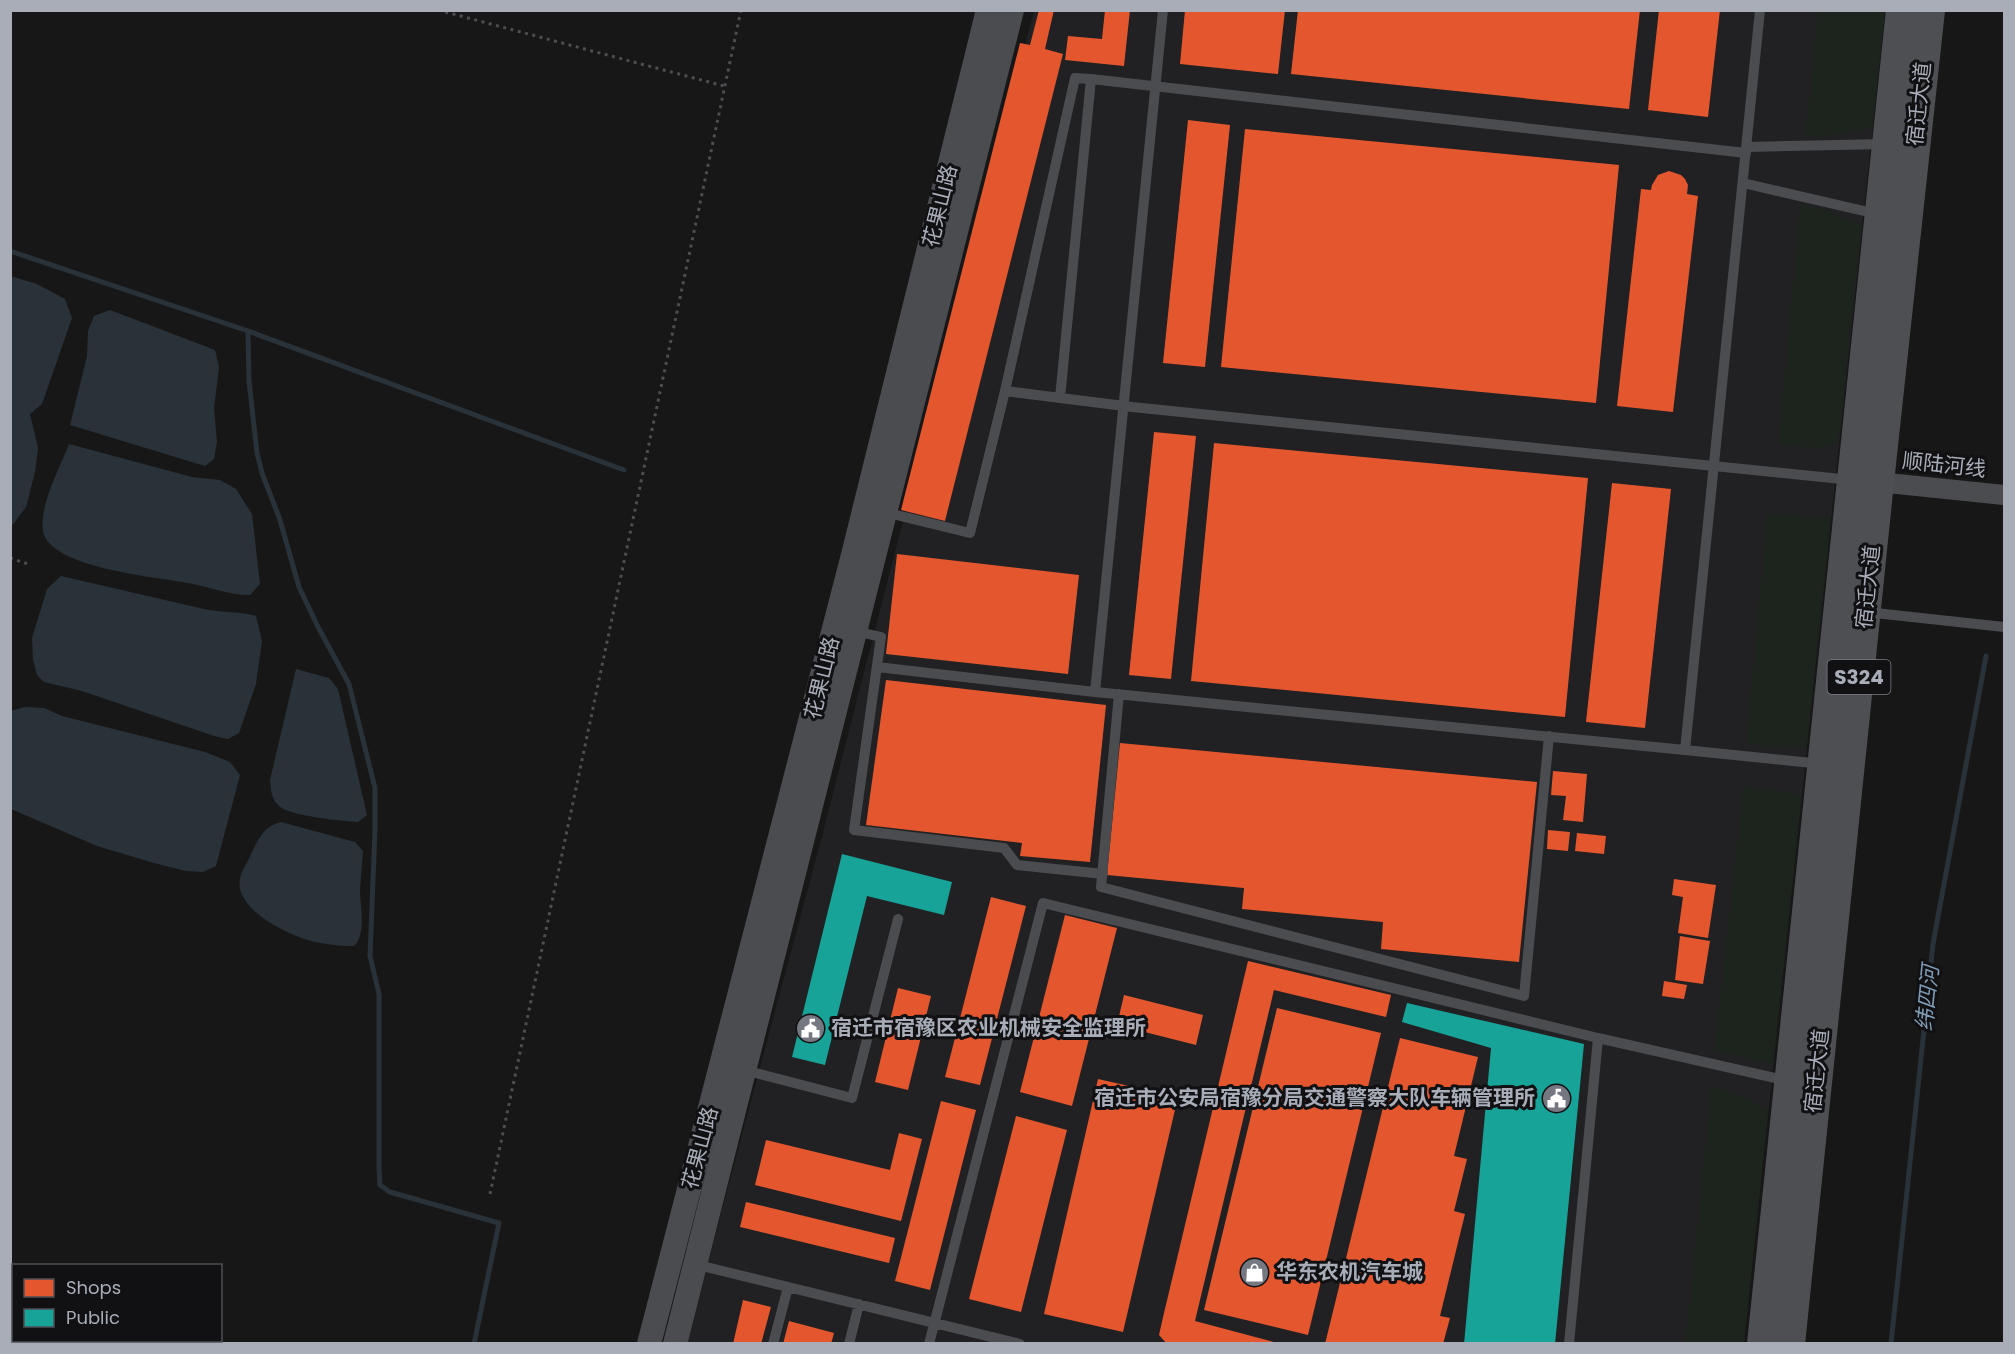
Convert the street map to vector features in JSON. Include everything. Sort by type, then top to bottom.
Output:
[{"type":"main road","name":"宿迁大道","points":[[1866,481],[1881,215],[1902,10]]},
{"type":"main road","name":"宿迁大道","points":[[1789,1344],[1852,610],[1866,481],[1929,10]]},
{"type":"main road","name":"宿迁大道","points":[[1763,1344],[1823,764],[1852,610]]},
{"type":"street","name":"花果山路","points":[[875,510],[988,10]]},
{"type":"street","name":"花果山路","points":[[649,1344],[1012,10]]},
{"type":"street","name":"顺陆河线","points":[[1866,481],[2004,495]]},
{"type":"street","name":"花果山路","points":[[675,1344],[744,1070],[845,629]]},
{"type":"lane","points":[[1095,692],[1163,10]]},
{"type":"lane","points":[[1685,750],[1761,10]]},
{"type":"lane","points":[[875,510],[970,533],[1005,391],[1075,78],[1746,150],[1888,144]]},
{"type":"lane","points":[[1060,398],[1091,79]]},
{"type":"lane","points":[[1743,183],[1881,215]]},
{"type":"lane","points":[[1005,391],[1866,481]]},
{"type":"lane","points":[[1852,610],[2004,627]]},
{"type":"lane","points":[[845,629],[881,638],[854,830],[1004,848],[1017,865],[1102,874]]},
{"type":"lane","points":[[877,667],[1095,692],[1823,764]]},
{"type":"lane","points":[[1119,694],[1101,887],[1524,996],[1549,736]]},
{"type":"lane","points":[[929,1344],[1043,903],[1598,1038],[1790,1082]]},
{"type":"lane","points":[[744,1070],[852,1098],[898,919]]},
{"type":"lane","points":[[1569,1344],[1598,1038]]},
{"type":"lane","points":[[672,1258],[1020,1344]]},
{"type":"lane","points":[[773,1344],[788,1287]]},
{"type":"lane","points":[[849,1344],[859,1304]]},
{"type":"path","points":[[438,10],[724,86]]},
{"type":"path","points":[[490,1194],[741,10]]},
{"type":"path","points":[[10,558],[28,564]]},
{"type":"shaded area","points":[[1034,11],[1885,11],[1744,1343],[686,1344],[822,836]]},
{"type":"shaded area","points":[[1818,11],[1885,11],[1872,128],[1818,137],[1805,135]]},
{"type":"shaded area","points":[[1808,204],[1861,224],[1838,443],[1824,448],[1783,446],[1778,443],[1800,205]]},
{"type":"shaded area","points":[[10,276],[37,284],[65,299],[72,318],[42,404],[30,414],[38,448],[35,472],[26,507],[11,527]]},
{"type":"shaded area","points":[[110,310],[215,350],[219,367],[214,409],[217,442],[214,459],[205,466],[70,425],[87,356],[88,331],[94,316]]},
{"type":"shaded area","points":[[69,444],[192,477],[220,480],[236,489],[252,514],[260,584],[250,595],[242,595],[188,583],[130,574],[83,562],[64,554],[50,544],[43,531],[44,510]]},
{"type":"shaded area","points":[[1767,513],[1831,518],[1806,749],[1746,744]]},
{"type":"shaded area","points":[[61,576],[204,609],[256,616],[262,641],[256,684],[239,733],[228,739],[214,736],[82,691],[44,682],[37,675],[33,660],[32,638],[47,589]]},
{"type":"shaded area","points":[[296,669],[329,678],[338,689],[367,815],[358,822],[293,813],[279,806],[273,797],[270,780]]},
{"type":"shaded area","points":[[25,707],[44,708],[62,716],[205,752],[230,762],[240,775],[216,866],[203,872],[186,871],[154,863],[97,846],[11,809],[11,711]]},
{"type":"shaded area","points":[[1743,787],[1790,792],[1801,799],[1773,1065],[1714,1050]]},
{"type":"shaded area","points":[[281,822],[355,842],[363,851],[360,890],[362,927],[354,946],[325,944],[298,937],[263,918],[245,900],[240,890],[243,870],[262,834]]},
{"type":"shaded area","points":[[1711,1087],[1744,1096],[1768,1110],[1744,1343],[1685,1343]]},
{"type":"building: Shops","points":[[1039,10],[1054,10],[1045,49],[1063,54],[945,521],[901,510],[1020,43],[1030,45]]},
{"type":"building: Shops","points":[[1105,10],[1130,10],[1124,66],[1065,60],[1068,36],[1102,39]]},
{"type":"building: Shops","points":[[1185,10],[1285,10],[1278,74],[1180,64]]},
{"type":"building: Shops","points":[[1298,10],[1640,10],[1629,109],[1291,74]]},
{"type":"building: Shops","points":[[1659,10],[1720,10],[1708,117],[1648,110]]},
{"type":"building: Shops","points":[[1188,120],[1230,125],[1205,367],[1163,363]]},
{"type":"building: Shops","points":[[1245,129],[1619,165],[1596,403],[1221,367]]},
{"type":"building: Shops","points":[[1669,171],[1685,179],[1688,185],[1687,194],[1698,196],[1673,412],[1617,406],[1641,189],[1651,190],[1658,175]]},
{"type":"building: Shops","points":[[1154,432],[1196,436],[1171,679],[1129,675]]},
{"type":"building: Shops","points":[[1214,443],[1588,478],[1565,717],[1191,681]]},
{"type":"building: Shops","points":[[1612,483],[1671,489],[1645,728],[1586,722]]},
{"type":"building: Shops","points":[[897,554],[1079,575],[1068,674],[886,654]]},
{"type":"building: Shops","points":[[886,680],[1106,705],[1090,862],[1020,856],[1022,843],[866,825]]},
{"type":"building: Shops","points":[[1120,743],[1537,782],[1519,962],[1381,949],[1383,922],[1242,909],[1244,888],[1107,875]]},
{"type":"building: Shops","points":[[1553,771],[1587,774],[1583,822],[1563,820],[1566,796],[1551,795]]},
{"type":"building: Shops","points":[[1548,830],[1570,832],[1568,851],[1547,849]]},
{"type":"building: Shops","points":[[1577,833],[1606,836],[1604,854],[1575,851]]},
{"type":"building: Shops","points":[[1674,879],[1716,885],[1708,938],[1678,933],[1683,897],[1672,895]]},
{"type":"building: Shops","points":[[991,897],[1026,906],[980,1085],[945,1077]]},
{"type":"building: Shops","points":[[1065,915],[1117,928],[1072,1106],[1020,1092]]},
{"type":"building: Shops","points":[[1680,936],[1710,941],[1703,984],[1675,980]]},
{"type":"building: Shops","points":[[1248,961],[1391,995],[1386,1017],[1274,990],[1195,1321],[1281,1344],[1167,1344],[1159,1335]]},
{"type":"building: Shops","points":[[1664,981],[1687,985],[1684,999],[1662,996]]},
{"type":"building: Shops","points":[[898,988],[931,996],[908,1090],[875,1082]]},
{"type":"building: Shops","points":[[1124,995],[1203,1015],[1196,1045],[1117,1025]]},
{"type":"building: Shops","points":[[1277,1008],[1381,1033],[1308,1335],[1204,1310]]},
{"type":"building: Shops","points":[[1400,1038],[1478,1057],[1454,1156],[1467,1159],[1454,1211],[1465,1214],[1440,1316],[1450,1318],[1443,1344],[1325,1344]]},
{"type":"building: Shops","points":[[1098,1079],[1178,1097],[1123,1332],[1044,1314]]},
{"type":"building: Shops","points":[[941,1101],[976,1110],[930,1290],[895,1281]]},
{"type":"building: Shops","points":[[1016,1116],[1067,1130],[1021,1312],[969,1299]]},
{"type":"building: Shops","points":[[899,1133],[922,1139],[901,1221],[755,1185],[766,1140],[890,1170]]},
{"type":"building: Shops","points":[[746,1202],[895,1238],[889,1263],[740,1227]]},
{"type":"building: Shops","points":[[743,1300],[771,1307],[761,1344],[733,1344]]},
{"type":"building: Shops","points":[[789,1321],[834,1333],[831,1344],[783,1344]]},
{"type":"building: Public","points":[[842,854],[952,882],[944,915],[867,896],[825,1065],[792,1057]]},
{"type":"building: Public","points":[[1407,1003],[1584,1044],[1555,1344],[1464,1344],[1491,1048],[1402,1022]]},
{"type":"waterway","points":[[10,251],[248,331],[624,470]]},
{"type":"waterway","points":[[248,331],[249,381],[257,453],[262,473],[280,520],[299,587],[349,684],[375,788],[370,956],[379,994],[380,1185],[390,1192],[499,1223],[474,1344]]},
{"type":"waterway","name":"纬四河","points":[[1891,1344],[1933,944],[1986,656]]},
{"type":"place","name":"宿迁市宿豫区农业机械安全监理所","points":[[810,1028]]},
{"type":"place","name":"宿迁市公安局宿豫分局交通警察大队车辆管理所","points":[[1556,1098]]},
{"type":"place","name":"华东农机汽车城","points":[[1255,1272]]}]
